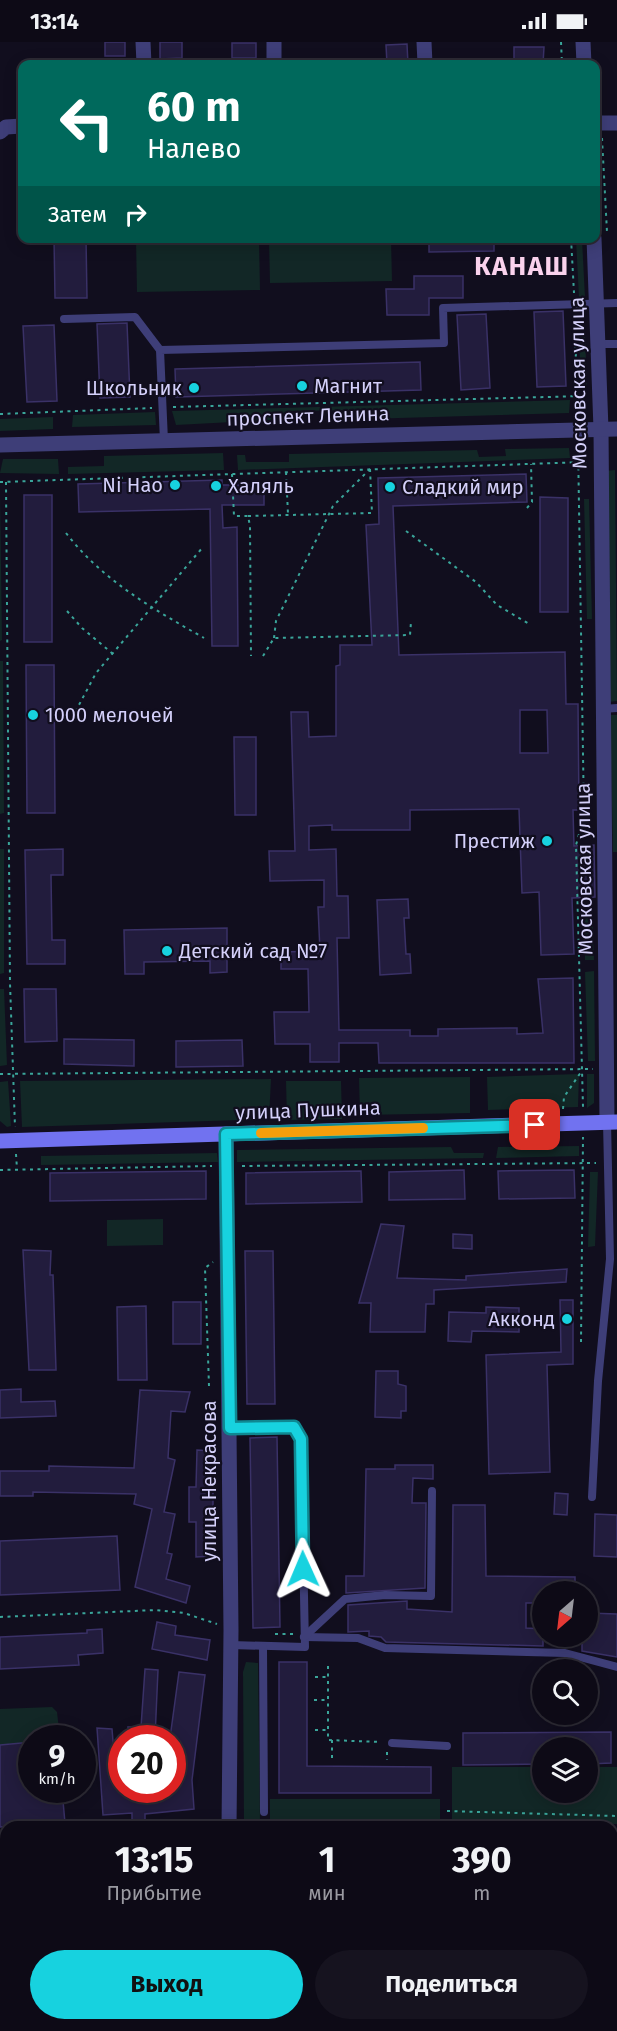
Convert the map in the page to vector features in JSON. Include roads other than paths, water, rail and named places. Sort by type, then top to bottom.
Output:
[{"type":"main road","name":"улица Пушкина","points":[[8,1141],[612,1122]]},
{"type":"street","points":[[143,42],[144,60]]},
{"type":"street","points":[[273,42],[274,60]]},
{"type":"street","points":[[424,42],[425,60]]},
{"type":"street","points":[[584,42],[584,60]]},
{"type":"street","points":[[600,123],[617,123]]},
{"type":"street","points":[[0,132],[6,127],[18,126]]},
{"type":"street","name":"Московская улица","points":[[594,243],[600,344],[600,396],[609,429],[602,462],[611,859],[607,1069],[612,1122]]},
{"type":"street","name":"проспект Ленина","points":[[0,445],[609,429]]},
{"type":"street","name":"улица Некрасова","points":[[226,1134],[231,1637],[229,1821]]},
{"type":"lane","points":[[160,350],[444,342],[443,308],[617,303]]},
{"type":"lane","points":[[64,319],[135,317],[160,350],[164,441]]},
{"type":"lane","points":[[600,344],[617,344]]},
{"type":"lane","name":"Московская улица","points":[[592,1497],[598,1381],[610,1259],[608,1163],[612,1122]]},
{"type":"lane","points":[[230,1428],[294,1427],[301,1439],[304,1647],[263,1647],[231,1637]]},
{"type":"lane","points":[[304,1635],[345,1599],[385,1595],[431,1596],[432,1491]]},
{"type":"lane","points":[[304,1635],[358,1638],[385,1648],[565,1653],[617,1666]]},
{"type":"lane","points":[[263,1647],[264,1812]]},
{"type":"lane","points":[[392,1743],[447,1746]]},
{"type":"place","name":"Магнит","points":[[302,386]]},
{"type":"place","name":"Школьник","points":[[194,388]]},
{"type":"place","name":"Ni Hao","points":[[175,485]]},
{"type":"place","name":"Халяль","points":[[216,486]]},
{"type":"place","name":"Сладкий мир","points":[[390,487]]},
{"type":"place","name":"1000 мелочей","points":[[33,715]]},
{"type":"place","name":"Престиж","points":[[547,841]]},
{"type":"place","name":"Детский сад №7","points":[[167,951]]},
{"type":"place","name":"Акконд","points":[[567,1319]]},
{"type":"district","name":"КАНАШ","points":[[522,266]]}]
